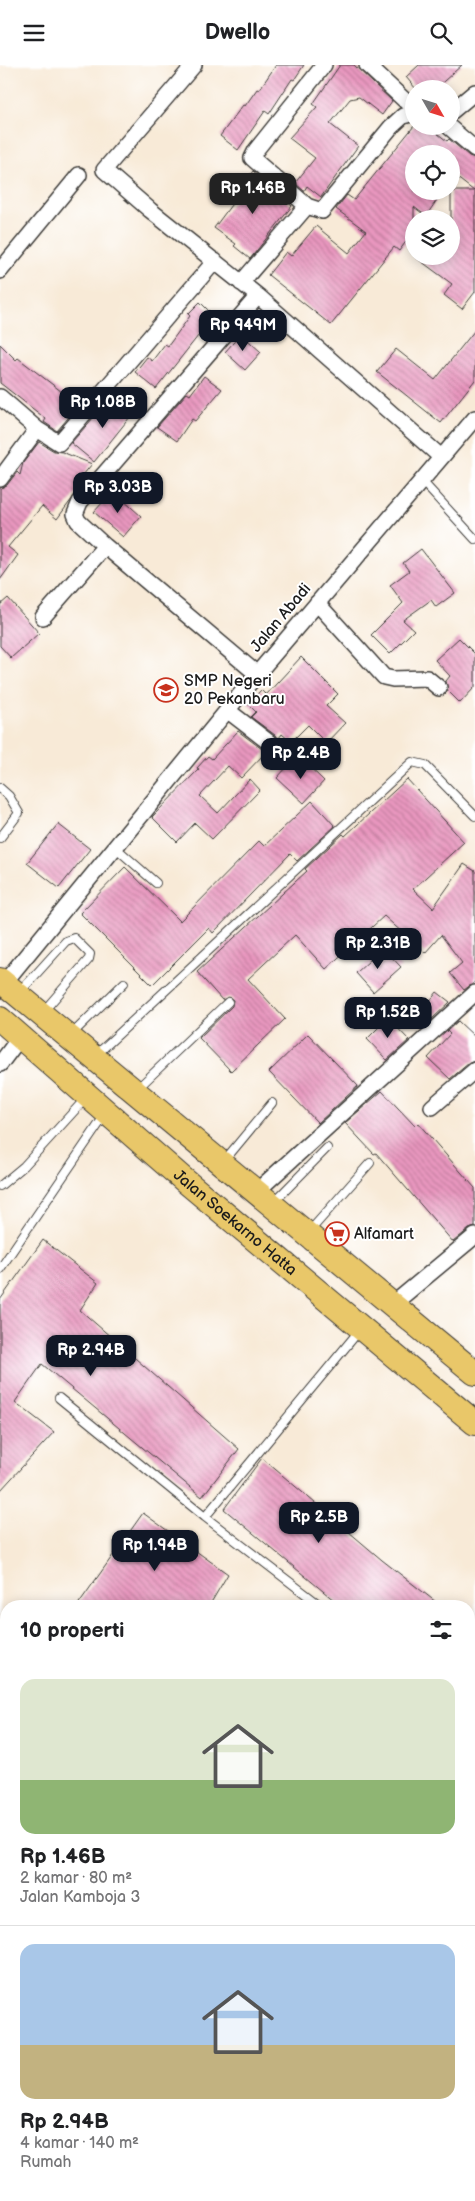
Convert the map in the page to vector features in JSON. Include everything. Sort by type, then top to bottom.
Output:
[{"type":"main road","points":[[7,986],[475,1373]]},
{"type":"main road","name":"Jalan Soekarno Hatta","points":[[0,1019],[183,1179],[475,1423]]},
{"type":"street","points":[[194,65],[104,170],[150,210],[258,297],[441,457]]},
{"type":"street","points":[[324,65],[256,150],[252,159],[307,206],[322,211],[391,127],[405,116]]},
{"type":"street","points":[[367,65],[405,101]]},
{"type":"street","points":[[460,104],[475,92]]},
{"type":"street","points":[[459,135],[475,149]]},
{"type":"street","points":[[0,271],[80,175]]},
{"type":"street","points":[[241,283],[307,206]]},
{"type":"street","points":[[0,397],[37,429],[59,443],[215,261]]},
{"type":"street","points":[[258,297],[76,508],[75,514],[78,521],[105,546],[258,674]]},
{"type":"street","name":"Jalan Abadi","points":[[7,986],[115,847],[227,710],[421,480],[475,419]]},
{"type":"street","points":[[0,479],[37,429]]},
{"type":"street","points":[[43,617],[105,546]]},
{"type":"street","points":[[317,603],[384,677],[393,679],[427,678],[439,688]]},
{"type":"street","points":[[227,710],[288,757]]},
{"type":"street","points":[[264,1197],[475,993]]},
{"type":"street","points":[[0,1064],[20,1036]]},
{"type":"street","points":[[432,1107],[475,1070]]},
{"type":"street","points":[[392,1305],[475,1236]]},
{"type":"lane","points":[[421,480],[475,539]]},
{"type":"lane","points":[[93,1058],[412,761],[425,765],[475,816]]},
{"type":"lane","points":[[0,788],[10,795],[19,813],[0,838]]},
{"type":"lane","points":[[115,847],[156,883]]},
{"type":"lane","points":[[7,986],[66,941],[74,938],[88,950],[90,954],[89,959],[41,1014]]},
{"type":"lane","points":[[68,1037],[124,983]]},
{"type":"lane","points":[[134,1091],[228,1002]]},
{"type":"lane","points":[[0,1186],[24,1166],[88,1096]]},
{"type":"lane","points":[[222,1163],[272,1103]]},
{"type":"lane","points":[[0,1269],[107,1111]]},
{"type":"lane","points":[[264,1197],[327,1148]]},
{"type":"lane","points":[[307,1234],[370,1163]]},
{"type":"lane","points":[[205,1517],[362,1327]]},
{"type":"lane","points":[[58,1397],[205,1517],[313,1600]]},
{"type":"building","points":[[276,65],[304,65],[294,80],[292,79],[269,114],[265,111],[238,150],[220,136],[243,105],[245,106],[257,89],[259,90]]},
{"type":"building","points":[[340,65],[354,65],[392,101],[382,115],[359,97],[350,99],[330,124],[358,146],[321,197],[307,186],[304,191],[295,183],[315,158],[289,138],[317,107],[313,104]]},
{"type":"building","points":[[419,65],[462,65],[445,80],[408,80],[406,77]]},
{"type":"building","points":[[407,135],[439,135],[447,141],[449,139],[456,145],[405,145],[405,200],[437,200],[430,210],[418,210],[414,207],[414,210],[405,210],[405,243],[399,251],[394,247],[331,325],[268,275],[286,252],[291,256],[316,226],[349,253],[366,231],[336,209],[347,195],[354,200]]},
{"type":"building","points":[[460,148],[469,156],[475,158],[475,292],[462,309],[444,295],[452,284],[426,265],[460,265],[460,210],[451,210],[451,200],[460,200],[460,191],[474,191],[460,180]]},
{"type":"building","points":[[253,171],[292,206],[250,259],[234,246],[236,244],[214,228],[237,197],[234,195]]},
{"type":"building","points":[[200,302],[214,316],[156,389],[135,372],[147,357],[152,361],[165,344],[168,346],[190,316],[188,314]]},
{"type":"building","points":[[475,330],[475,380],[441,423],[377,372],[396,349],[435,380]]},
{"type":"building","points":[[241,334],[261,352],[245,370],[225,352]]},
{"type":"building","points":[[0,344],[16,360],[18,358],[79,405],[57,431],[44,422],[46,419],[0,383]]},
{"type":"building","points":[[204,376],[222,389],[195,421],[192,419],[177,441],[157,427],[187,393],[190,395]]},
{"type":"building","points":[[113,396],[134,412],[94,462],[71,443],[94,417],[96,418]]},
{"type":"building","points":[[39,442],[54,451],[62,452],[92,464],[83,475],[87,479],[57,519],[42,506],[8,547],[18,555],[0,580],[0,488],[7,485],[17,472],[20,475],[23,463]]},
{"type":"building","points":[[113,491],[141,516],[123,537],[94,512]]},
{"type":"building","points":[[421,549],[455,593],[436,607],[431,600],[403,620],[414,630],[390,654],[371,635],[403,603],[390,585],[409,571],[403,563]]},
{"type":"building","points":[[8,598],[39,633],[11,658],[0,646],[0,605]]},
{"type":"building","points":[[459,638],[475,654],[475,687],[460,703],[448,691],[446,681],[450,676],[435,660]]},
{"type":"building","points":[[301,657],[338,694],[326,706],[345,723],[326,743],[308,725],[291,742],[282,734],[279,738],[251,717],[256,712],[248,704],[261,690],[266,695]]},
{"type":"building","points":[[238,731],[266,752],[241,778],[228,766],[200,796],[218,813],[250,779],[260,790],[212,839],[195,823],[177,842],[152,817],[199,769],[197,768],[208,756],[212,759]]},
{"type":"building","points":[[298,756],[324,781],[304,803],[277,778],[288,766],[295,763]]},
{"type":"building","points":[[407,779],[464,842],[413,889],[433,908],[464,864],[475,871],[475,982],[464,990],[450,973],[462,963],[441,935],[425,953],[384,916],[326,969],[295,935],[248,979],[285,1019],[231,1071],[199,1038],[232,1006],[233,1000],[229,997],[222,1000],[197,972],[307,871],[305,869],[343,834],[345,836]]},
{"type":"building","points":[[312,801],[335,826],[297,861],[290,854],[213,933],[209,928],[152,985],[80,913],[125,867],[180,921],[259,841],[264,846]]},
{"type":"building","points":[[58,824],[90,849],[59,888],[27,863]]},
{"type":"building","points":[[383,948],[401,967],[373,992],[356,973]]},
{"type":"building","points":[[437,992],[450,1002],[432,1019],[422,1011]]},
{"type":"building","points":[[388,1018],[409,1040],[387,1060],[367,1039]]},
{"type":"building","points":[[458,1021],[475,1037],[475,1061],[469,1063],[450,1079],[428,1058],[450,1034],[447,1031]]},
{"type":"building","points":[[308,1034],[358,1086],[318,1123],[269,1072]]},
{"type":"building","points":[[382,1091],[415,1126],[418,1123],[475,1188],[475,1227],[469,1229],[453,1242],[376,1153],[374,1154],[345,1123]]},
{"type":"building","points":[[43,1240],[98,1283],[80,1310],[239,1449],[202,1497],[42,1364],[15,1402],[54,1432],[0,1491],[0,1300]]},
{"type":"building","points":[[262,1458],[382,1560],[433,1600],[334,1600],[224,1509]]},
{"type":"building","points":[[143,1513],[228,1574],[213,1600],[81,1600]]},
{"type":"place","name":"SMP Negeri 20 Pekanbaru","points":[[166,690]]},
{"type":"place","name":"Alfamart","points":[[337,1234]]}]
